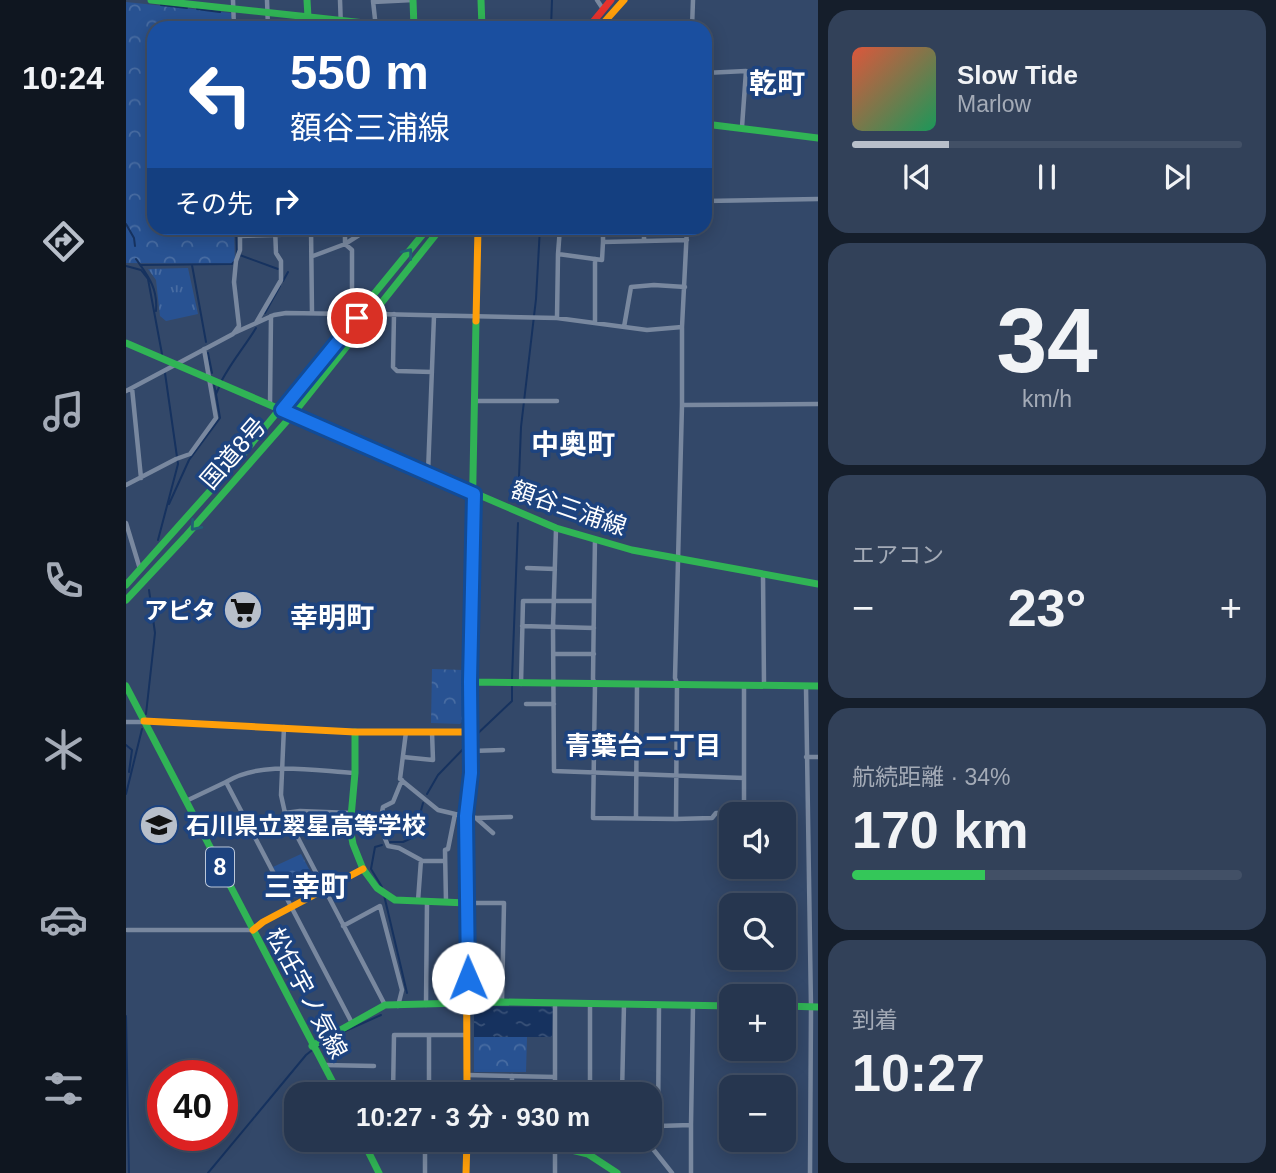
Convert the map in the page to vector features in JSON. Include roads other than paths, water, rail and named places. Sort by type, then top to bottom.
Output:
[{"type":"main road","points":[[151,0],[233,4],[267,13],[322,21]]},
{"type":"main road","points":[[307,0],[308,18]]},
{"type":"main road","points":[[412,21],[413,0]]},
{"type":"main road","points":[[481,0],[482,21]]},
{"type":"main road","points":[[594,21],[611,0]]},
{"type":"main road","points":[[605,21],[624,0]]},
{"type":"main road","points":[[712,125],[817,138]]},
{"type":"main road","name":"国道8号","points":[[126,585],[183,525],[282,410],[420,235]]},
{"type":"main road","name":"国道8号","points":[[126,600],[293,414],[435,235]]},
{"type":"main road","points":[[467,1082],[466,816],[471,741],[478,235]]},
{"type":"main road","name":"額谷三浦線","points":[[126,343],[556,528],[679,560],[817,584]]},
{"type":"main road","points":[[470,682],[817,686]]},
{"type":"main road","name":"松任宇ノ気線","points":[[126,686],[332,1082]]},
{"type":"main road","points":[[144,722],[355,732],[432,732],[471,741]]},
{"type":"main road","points":[[355,732],[351,815],[353,844],[363,869],[383,893],[392,898],[467,904]]},
{"type":"main road","points":[[253,930],[263,922],[363,869]]},
{"type":"main road","points":[[314,1049],[385,1006],[468,1002],[719,1006]]},
{"type":"main road","points":[[796,1006],[814,1007]]},
{"type":"main road","points":[[368,1152],[379,1173]]},
{"type":"main road","points":[[466,1173],[467,1152]]},
{"type":"main road","points":[[582,1152],[617,1173]]},
{"type":"street","points":[[267,0],[268,21]]},
{"type":"street","points":[[340,0],[341,21]]},
{"type":"street","points":[[375,21],[373,1],[413,0]]},
{"type":"street","points":[[597,0],[603,9]]},
{"type":"street","points":[[692,21],[693,0]]},
{"type":"street","points":[[305,21],[308,18]]},
{"type":"street","points":[[712,73],[746,71],[742,127]]},
{"type":"street","points":[[712,201],[817,199]]},
{"type":"street","points":[[233,334],[239,326],[234,282],[240,236],[275,235],[276,253],[281,261],[281,280],[256,323]]},
{"type":"street","points":[[311,235],[312,313]]},
{"type":"street","points":[[141,478],[129,389],[271,316],[312,313],[354,316],[352,250],[345,244],[345,235]]},
{"type":"street","points":[[313,256],[345,244],[359,235]]},
{"type":"street","points":[[557,318],[559,235]]},
{"type":"street","points":[[558,254],[602,260],[603,235]]},
{"type":"street","points":[[644,235],[644,240]]},
{"type":"street","points":[[676,819],[675,678],[682,327],[687,235]]},
{"type":"street","points":[[603,242],[687,240]]},
{"type":"street","points":[[595,259],[595,323]]},
{"type":"street","points":[[624,327],[631,287],[685,287]]},
{"type":"street","points":[[372,314],[557,318],[647,330],[682,327]]},
{"type":"street","points":[[394,314],[393,367],[397,371],[432,372]]},
{"type":"street","points":[[270,405],[271,316]]},
{"type":"street","points":[[428,474],[434,316]]},
{"type":"street","points":[[126,485],[190,454],[216,418],[204,349]]},
{"type":"street","points":[[474,401],[557,401]]},
{"type":"street","points":[[682,405],[817,404]]},
{"type":"street","points":[[126,523],[140,570]]},
{"type":"street","points":[[556,528],[553,627],[554,771],[744,778]]},
{"type":"street","points":[[595,539],[593,818],[712,818],[716,813],[744,813],[744,686]]},
{"type":"street","points":[[527,568],[555,569]]},
{"type":"street","points":[[763,575],[764,686]]},
{"type":"street","points":[[516,684],[523,601],[594,601]]},
{"type":"street","points":[[522,626],[594,628]]},
{"type":"street","points":[[553,654],[594,654]]},
{"type":"street","points":[[636,818],[638,684]]},
{"type":"street","points":[[806,687],[814,1007],[810,1173]]},
{"type":"street","points":[[526,704],[554,704]]},
{"type":"street","points":[[126,722],[144,722]]},
{"type":"street","points":[[284,727],[281,795],[285,813],[385,1006]]},
{"type":"street","points":[[406,732],[402,780],[393,802],[383,807],[380,827],[388,846],[399,848],[421,861],[445,861]]},
{"type":"street","points":[[402,757],[433,763],[432,732]]},
{"type":"street","points":[[471,741],[503,750]]},
{"type":"street","points":[[806,757],[817,757]]},
{"type":"street","points":[[186,801],[238,774],[255,770],[355,773]]},
{"type":"street","points":[[402,780],[438,810],[476,818],[511,817]]},
{"type":"street","points":[[226,782],[352,1024]]},
{"type":"street","points":[[285,813],[300,811],[381,818]]},
{"type":"street","points":[[446,903],[444,850],[448,849],[455,814]]},
{"type":"street","points":[[476,818],[493,832]]},
{"type":"street","points":[[418,902],[421,861]]},
{"type":"street","points":[[426,1005],[427,902]]},
{"type":"street","points":[[467,904],[504,903],[502,1002]]},
{"type":"street","points":[[343,926],[380,906],[402,990],[398,1006]]},
{"type":"street","points":[[127,930],[253,930]]},
{"type":"street","points":[[555,1003],[555,1082]]},
{"type":"street","points":[[590,1004],[590,1082]]},
{"type":"street","points":[[622,1082],[624,1004]]},
{"type":"street","points":[[658,1082],[659,1005]]},
{"type":"street","points":[[691,1173],[693,1005]]},
{"type":"street","points":[[393,1082],[394,1035],[468,1035]]},
{"type":"street","points":[[429,1035],[429,1082]]},
{"type":"street","points":[[323,1065],[374,1066]]},
{"type":"street","points":[[467,1075],[555,1077]]},
{"type":"street","points":[[512,1076],[512,1082]]},
{"type":"street","points":[[662,1126],[691,1125]]},
{"type":"street","points":[[425,1152],[425,1173]]},
{"type":"street","points":[[555,1152],[555,1173]]},
{"type":"street","points":[[657,1152],[672,1173]]},
{"type":"water","points":[[478,1006],[551,1007],[552,1037],[474,1037],[474,1010]]},
{"type":"waterway","points":[[551,21],[552,0]]},
{"type":"waterway","points":[[161,5],[187,8]]},
{"type":"waterway","points":[[197,9],[220,12]]},
{"type":"waterway","points":[[126,224],[134,238],[135,246]]},
{"type":"waterway","points":[[236,235],[237,254],[278,269]]},
{"type":"waterway","points":[[518,502],[521,427],[536,299],[540,235]]},
{"type":"waterway","points":[[136,259],[154,289],[156,311]]},
{"type":"waterway","points":[[140,265],[232,264],[235,261]]},
{"type":"waterway","points":[[192,265],[206,342]]},
{"type":"waterway","points":[[126,266],[141,270],[148,279],[162,354]]},
{"type":"waterway","points":[[283,281],[288,272]]},
{"type":"waterway","points":[[265,313],[280,286]]},
{"type":"waterway","points":[[222,380],[256,328]]},
{"type":"waterway","points":[[208,353],[212,373]]},
{"type":"waterway","points":[[158,540],[178,464],[165,373]]},
{"type":"waterway","points":[[214,385],[216,393]]},
{"type":"waterway","points":[[169,504],[189,460],[220,418],[216,394],[220,385]]},
{"type":"waterway","points":[[512,679],[518,523]]},
{"type":"waterway","points":[[146,714],[155,633],[149,590]]},
{"type":"waterway","points":[[474,737],[512,701],[512,685]]},
{"type":"waterway","points":[[126,794],[142,729]]},
{"type":"waterway","points":[[427,794],[438,775],[468,744]]},
{"type":"waterway","points":[[126,745],[132,750],[129,772]]},
{"type":"waterway","points":[[390,842],[403,842],[414,837],[423,803]]},
{"type":"waterway","points":[[382,845],[375,847],[371,869],[382,887]]},
{"type":"waterway","points":[[384,895],[407,993]]},
{"type":"waterway","points":[[343,1032],[381,1015]]},
{"type":"waterway","points":[[126,1016],[129,1173]]},
{"type":"waterway","points":[[316,1048],[332,1039]]},
{"type":"waterway","points":[[208,1173],[311,1051]]},
{"type":"place","name":"アピタ","points":[[243,610]]},
{"type":"place","name":"石川県立翠星高等学校","points":[[159,825]]},
{"type":"district","name":"乾町","points":[[777,83]]},
{"type":"district","name":"中奥町","points":[[573,444]]},
{"type":"district","name":"幸明町","points":[[332,617]]},
{"type":"district","name":"青葉台二丁目","points":[[643,746]]},
{"type":"district","name":"三幸町","points":[[306,886]]}]
